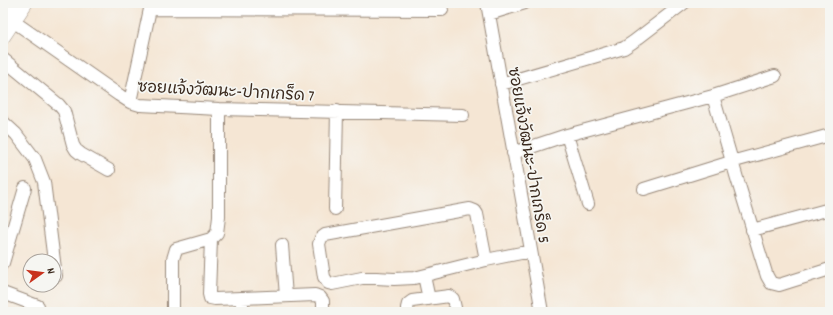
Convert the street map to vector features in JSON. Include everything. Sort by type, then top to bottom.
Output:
[{"type":"main road","points":[[3,36],[10,3]]},
{"type":"main road","points":[[8,17],[25,3]]},
{"type":"street","points":[[488,9],[525,3]]},
{"type":"street","points":[[501,84],[624,48],[684,3]]},
{"type":"street","points":[[130,102],[150,6],[419,6],[442,10]]},
{"type":"street","name":"ซอยแจ้งวัฒนะ-ปากเกร็ด 5","points":[[488,9],[542,312]]},
{"type":"street","name":"ซอยแจ้งวัฒนะ-ปากเกร็ด 7","points":[[8,17],[130,102],[140,105],[219,109],[463,115]]},
{"type":"street","points":[[3,59],[64,111],[73,145],[76,150],[109,170]]},
{"type":"street","points":[[513,153],[567,135],[713,96],[775,76]]},
{"type":"street","points":[[713,96],[752,230],[767,276],[771,283],[779,285],[830,269]]},
{"type":"street","points":[[173,312],[173,259],[176,249],[211,239],[217,233],[220,217],[219,109]]},
{"type":"street","points":[[335,209],[337,112]]},
{"type":"street","points":[[3,122],[16,134],[35,159],[44,182],[53,253]]},
{"type":"street","points":[[567,135],[588,204]]},
{"type":"street","points":[[644,189],[731,162],[830,135]]},
{"type":"street","points":[[3,263],[25,188]]},
{"type":"street","points":[[486,260],[477,214],[475,210],[470,209],[325,235],[321,238],[319,244],[324,277],[328,283],[332,284],[362,278],[414,278],[531,250]]},
{"type":"street","points":[[752,230],[830,209]]},
{"type":"street","points":[[211,239],[210,298],[215,300],[315,295],[320,297],[323,302],[323,312]]},
{"type":"street","points":[[282,245],[286,296]]},
{"type":"street","points":[[424,276],[429,299]]},
{"type":"street","points":[[3,293],[38,306]]},
{"type":"street","points":[[408,312],[408,304],[412,301],[449,296],[453,299],[456,312]]},
{"type":"street","points":[[242,298],[242,312]]}]
